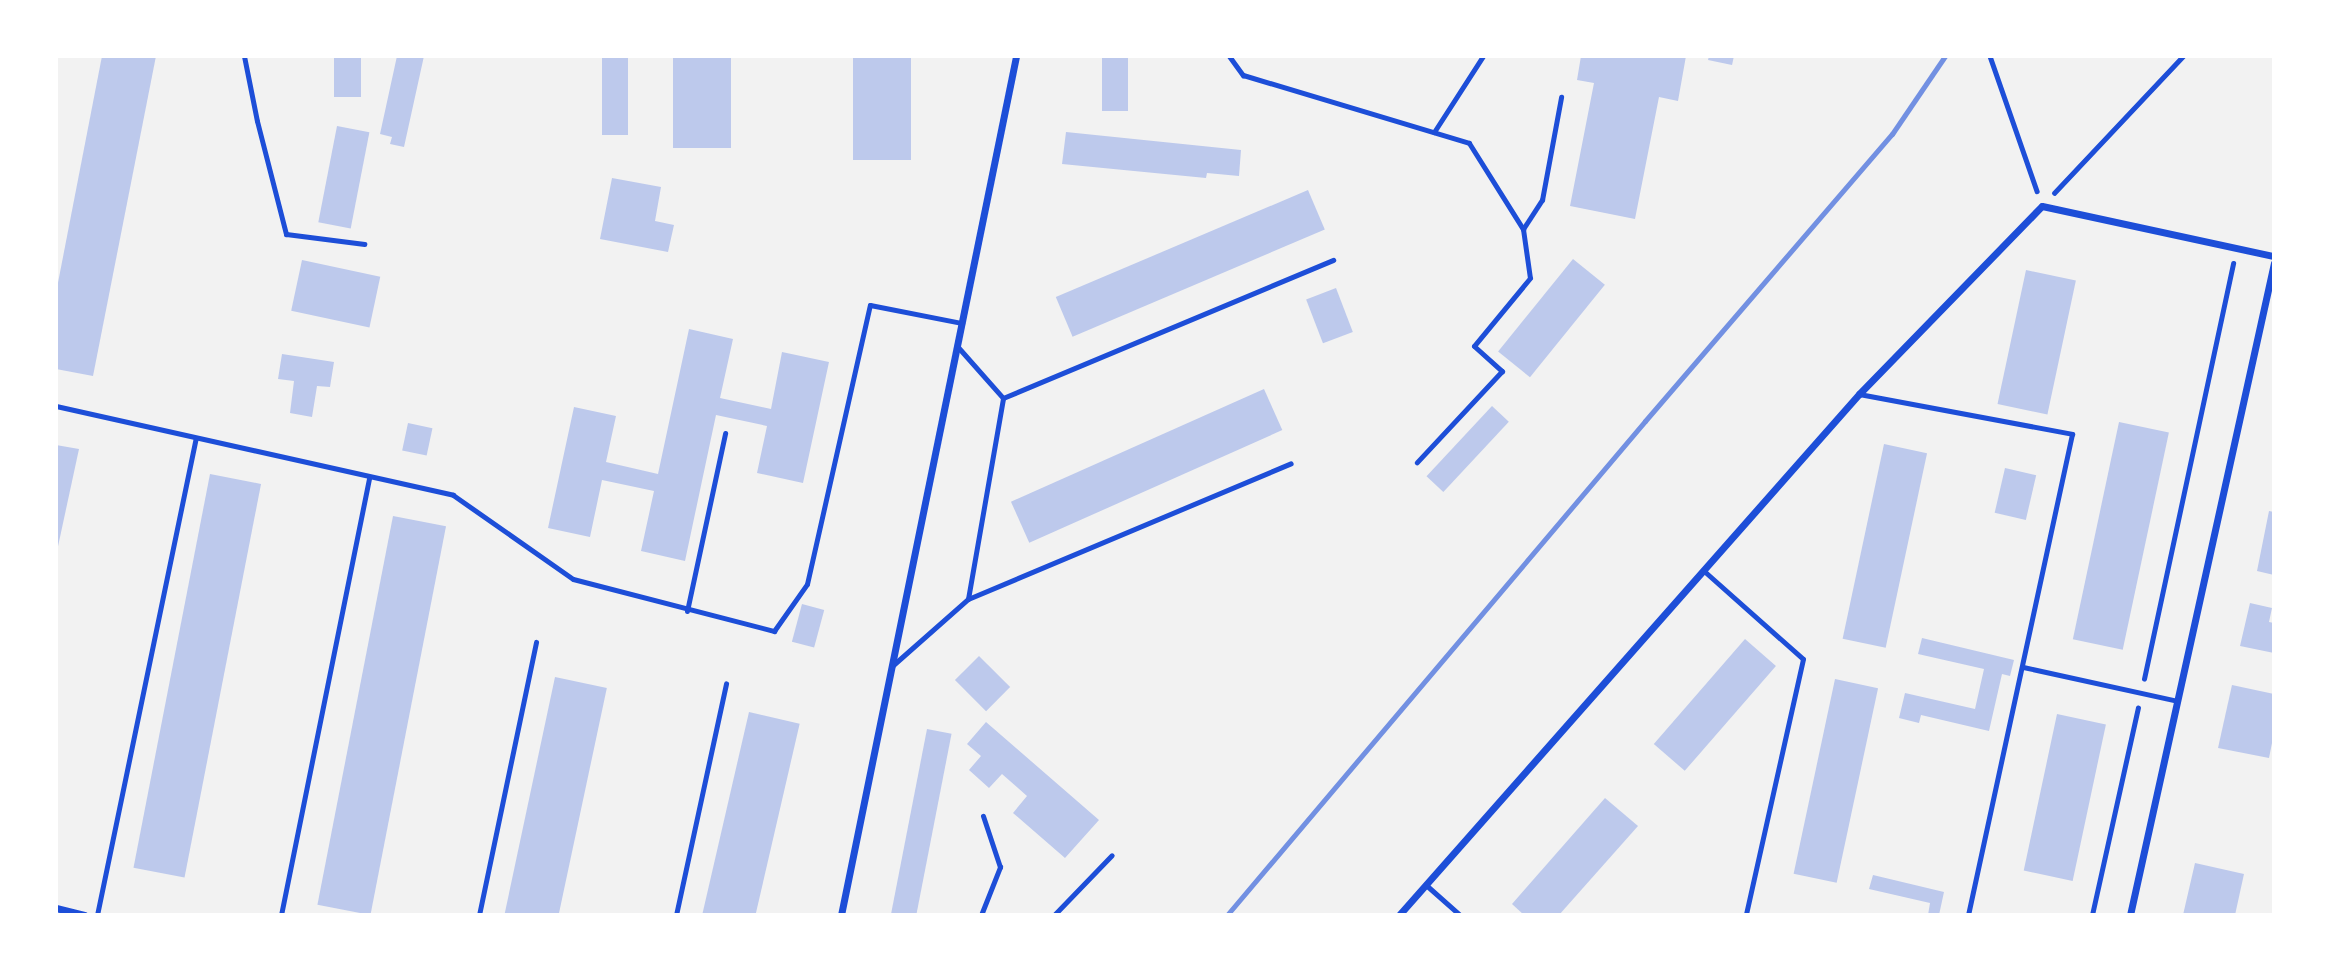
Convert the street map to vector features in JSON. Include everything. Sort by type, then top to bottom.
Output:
[{"type":"street","points":[[841,915],[1016,56]]},
{"type":"street","points":[[1399,915],[1860,394],[2042,206],[2274,256]]},
{"type":"street","points":[[2130,915],[2274,263]]},
{"type":"street","points":[[56,908],[84,915]]},
{"type":"lane","points":[[244,56],[257,121],[286,234],[364,244]]},
{"type":"lane","points":[[1229,56],[1243,75],[1469,143],[1523,229],[1530,278],[1474,346],[1502,372],[1418,462]]},
{"type":"lane","points":[[1434,132],[1483,56]]},
{"type":"lane","points":[[1523,229],[1542,200],[1561,97]]},
{"type":"lane","points":[[1003,398],[1333,260]]},
{"type":"lane","points":[[56,406],[453,495],[573,579],[687,611],[774,631],[807,584],[870,304],[962,323]]},
{"type":"lane","points":[[957,346],[1003,398]]},
{"type":"lane","points":[[1860,394],[2072,434],[1968,915]]},
{"type":"lane","points":[[968,599],[1003,398]]},
{"type":"lane","points":[[687,611],[725,433]]},
{"type":"lane","points":[[97,915],[196,438]]},
{"type":"lane","points":[[892,667],[968,599],[1291,463]]},
{"type":"lane","points":[[281,915],[369,478]]},
{"type":"lane","points":[[1704,571],[1803,659],[1746,915]]},
{"type":"lane","points":[[479,915],[537,642]]},
{"type":"lane","points":[[2022,667],[2177,701]]},
{"type":"lane","points":[[676,915],[726,683]]},
{"type":"lane","points":[[981,915],[1000,867],[983,816]]},
{"type":"lane","points":[[1055,915],[1112,855]]},
{"type":"lane","points":[[1426,885],[1460,915]]},
{"type":"path","points":[[1990,56],[2042,206],[2183,56]]},
{"type":"path","points":[[2092,915],[2236,248]]},
{"type":"building","points":[[102,56],[156,56],[93,376],[56,369],[56,293]]},
{"type":"building","points":[[334,56],[361,56],[361,97],[334,97]]},
{"type":"building","points":[[397,56],[424,56],[404,147],[390,144],[392,137],[380,134]]},
{"type":"building","points":[[602,56],[628,56],[628,135],[602,135]]},
{"type":"building","points":[[673,56],[731,56],[731,148],[673,148]]},
{"type":"building","points":[[853,56],[911,56],[911,160],[853,160]]},
{"type":"building","points":[[1102,56],[1128,56],[1128,111],[1102,111]]},
{"type":"building","points":[[1581,56],[1686,56],[1678,101],[1659,97],[1635,219],[1570,206],[1594,83],[1577,80]]},
{"type":"building","points":[[1709,56],[1734,56],[1732,65],[1708,60]]},
{"type":"building","points":[[337,126],[369,132],[351,228],[318,222]]},
{"type":"building","points":[[1066,132],[1241,150],[1239,176],[1207,173],[1206,178],[1062,164]]},
{"type":"building","points":[[612,178],[661,187],[655,221],[674,225],[668,252],[600,239]]},
{"type":"building","points":[[1308,190],[1325,230],[1073,337],[1056,297]]},
{"type":"building","points":[[1573,259],[1605,285],[1530,377],[1498,351]]},
{"type":"building","points":[[302,260],[380,277],[369,327],[291,311]]},
{"type":"building","points":[[2026,270],[2076,281],[2047,415],[1998,404]]},
{"type":"building","points":[[1336,288],[1353,332],[1323,343],[1306,299]]},
{"type":"building","points":[[689,329],[733,339],[720,398],[771,409],[782,352],[829,362],[803,483],[757,473],[767,426],[716,415],[685,561],[641,551],[654,491],[602,480],[590,537],[548,528],[574,407],[616,416],[606,462],[658,474]]},
{"type":"building","points":[[282,354],[334,362],[330,387],[317,386],[312,417],[290,413],[294,381],[278,379]]},
{"type":"building","points":[[1264,389],[1282,430],[1029,543],[1011,502]]},
{"type":"building","points":[[1492,406],[1509,422],[1443,492],[1427,476]]},
{"type":"building","points":[[2119,422],[2169,433],[2123,650],[2073,639]]},
{"type":"building","points":[[408,423],[432,428],[427,456],[402,450]]},
{"type":"building","points":[[1884,444],[1927,453],[1886,648],[1843,639]]},
{"type":"building","points":[[56,445],[79,449],[57,551],[56,550]]},
{"type":"building","points":[[2005,468],[2036,475],[2026,520],[1995,513]]},
{"type":"building","points":[[210,474],[261,484],[185,878],[133,868]]},
{"type":"building","points":[[2269,511],[2274,512],[2274,575],[2257,571]]},
{"type":"building","points":[[393,516],[446,526],[370,915],[317,905]]},
{"type":"building","points":[[2250,603],[2272,608],[2269,622],[2274,623],[2274,653],[2240,646]]},
{"type":"building","points":[[802,604],[824,610],[814,648],[792,642]]},
{"type":"building","points":[[1922,638],[2014,660],[2010,676],[2002,674],[1989,731],[1921,715],[1919,723],[1899,718],[1905,693],[1975,709],[1984,669],[1918,654]]},
{"type":"building","points":[[1745,639],[1776,666],[1685,771],[1654,744]]},
{"type":"building","points":[[979,656],[1010,687],[986,711],[955,680]]},
{"type":"building","points":[[555,677],[607,688],[559,915],[504,915]]},
{"type":"building","points":[[1835,679],[1878,688],[1837,883],[1794,874]]},
{"type":"building","points":[[2232,685],[2274,694],[2274,733],[2269,758],[2218,748]]},
{"type":"building","points":[[749,712],[800,724],[756,915],[702,915]]},
{"type":"building","points":[[2057,714],[2106,724],[2073,881],[2024,871]]},
{"type":"building","points":[[986,722],[1099,820],[1065,858],[1013,813],[1027,796],[1002,774],[989,788],[969,770],[981,756],[967,744]]},
{"type":"building","points":[[927,729],[952,734],[916,915],[891,915]]},
{"type":"building","points":[[1605,798],[1638,826],[1559,915],[1524,915],[1512,904]]},
{"type":"building","points":[[2195,863],[2244,874],[2235,915],[2183,915]]},
{"type":"building","points":[[1873,875],[1944,892],[1939,915],[1928,915],[1930,903],[1869,889]]},
{"type":"railway","points":[[1227,915],[1892,134],[1945,56]]}]
